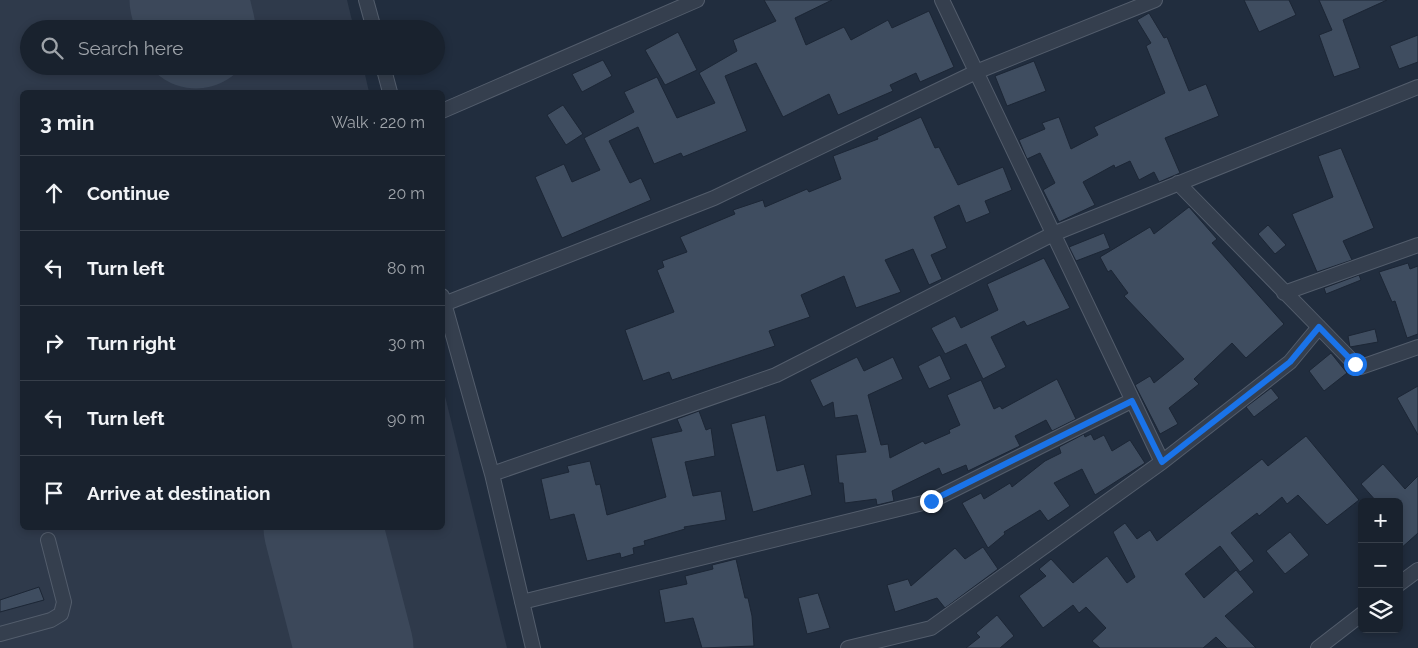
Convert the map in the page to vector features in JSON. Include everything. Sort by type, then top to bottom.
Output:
[{"type":"street","points":[[366,0],[372,20]]},
{"type":"street","points":[[445,109],[697,0]]},
{"type":"street","points":[[942,0],[1162,462]]},
{"type":"street","points":[[445,300],[714,198],[976,72],[1156,0]]},
{"type":"street","points":[[386,75],[390,90]]},
{"type":"street","points":[[492,474],[776,375],[1053,234],[1418,87]]},
{"type":"street","points":[[1178,183],[1284,294],[1355,364],[1361,367],[1418,347]]},
{"type":"street","points":[[1284,294],[1418,245]]},
{"type":"street","points":[[445,304],[492,474],[533,648]]},
{"type":"street","points":[[848,648],[931,628],[1162,462],[1290,362],[1319,327]]},
{"type":"street","points":[[522,602],[931,501],[1132,401]]},
{"type":"street","points":[[0,634],[51,620],[61,614],[64,602],[48,540]]},
{"type":"street","points":[[1403,581],[1418,570]]},
{"type":"street","points":[[1318,648],[1358,617]]},
{"type":"shaded area","points":[[0,0],[347,0],[352,20],[20,20],[20,75],[365,75],[369,90],[20,90],[20,530],[445,530],[445,396],[507,648],[0,648]]},
{"type":"building","points":[[764,0],[832,0],[795,18],[806,45],[844,27],[851,40],[888,20],[892,28],[929,11],[954,67],[920,82],[916,73],[890,85],[893,91],[838,115],[829,94],[783,117],[756,63],[725,76],[747,131],[683,157],[681,153],[654,164],[638,127],[609,141],[630,183],[641,178],[651,200],[562,238],[535,177],[564,164],[572,182],[600,170],[584,138],[634,112],[624,92],[657,77],[677,118],[715,103],[699,73],[737,51],[733,40],[776,21]]},
{"type":"building","points":[[1244,0],[1289,0],[1296,15],[1259,32]]},
{"type":"building","points":[[1319,0],[1387,0],[1343,20],[1360,68],[1334,77],[1319,35],[1332,30]]},
{"type":"building","points":[[1149,13],[1164,38],[1167,37],[1189,91],[1206,84],[1219,116],[1165,138],[1180,173],[1159,182],[1154,172],[1139,180],[1130,161],[1115,168],[1114,165],[1083,182],[1095,205],[1059,222],[1043,190],[1055,183],[1040,153],[1027,159],[1019,140],[1045,129],[1042,123],[1059,117],[1071,149],[1098,135],[1094,127],[1165,93],[1146,46],[1151,43],[1137,20]]},
{"type":"building","points":[[678,32],[697,70],[665,85],[645,50]]},
{"type":"building","points":[[1418,35],[1418,62],[1399,69],[1390,46]]},
{"type":"building","points":[[603,60],[612,76],[582,92],[572,74]]},
{"type":"building","points":[[1034,61],[1046,91],[1007,106],[995,76]]},
{"type":"building","points":[[563,105],[583,134],[566,145],[547,115]]},
{"type":"building","points":[[921,117],[935,148],[939,147],[958,185],[1003,167],[1012,190],[985,201],[990,213],[966,223],[959,205],[934,217],[947,248],[931,255],[942,279],[929,285],[913,249],[885,260],[901,292],[856,308],[844,276],[801,295],[810,317],[769,331],[775,346],[672,380],[669,372],[643,381],[625,330],[674,312],[657,270],[664,267],[662,261],[687,252],[680,237],[735,214],[733,210],[763,200],[765,207],[807,189],[809,192],[841,179],[833,156],[878,139],[877,137]]},
{"type":"building","points":[[1341,148],[1374,228],[1343,241],[1352,260],[1317,272],[1292,214],[1333,197],[1318,156]]},
{"type":"building","points":[[1189,207],[1217,239],[1212,243],[1284,324],[1246,358],[1232,343],[1194,379],[1199,384],[1169,408],[1178,424],[1160,434],[1135,385],[1150,376],[1154,383],[1184,359],[1124,296],[1128,293],[1111,270],[1108,272],[1100,257],[1150,227],[1154,234]]},
{"type":"building","points":[[1268,225],[1286,245],[1275,254],[1258,234]]},
{"type":"building","points":[[1104,233],[1110,248],[1076,261],[1069,247]]},
{"type":"building","points":[[1044,258],[1070,308],[1027,326],[1024,321],[991,337],[1006,367],[983,379],[966,344],[945,354],[931,328],[955,316],[961,328],[998,310],[987,284]]},
{"type":"building","points":[[1408,263],[1410,269],[1418,266],[1418,334],[1407,338],[1395,301],[1392,302],[1379,272]]},
{"type":"building","points":[[1359,275],[1361,280],[1326,294],[1324,288]]},
{"type":"building","points":[[1375,329],[1378,342],[1350,347],[1348,336]]},
{"type":"building","points":[[1331,353],[1347,373],[1324,391],[1309,371]]},
{"type":"building","points":[[940,355],[951,379],[929,389],[918,366]]},
{"type":"building","points":[[857,357],[864,371],[893,357],[903,379],[868,395],[881,445],[888,444],[890,458],[923,441],[925,444],[950,433],[949,430],[960,425],[947,395],[981,380],[994,409],[1000,406],[1002,409],[1057,379],[1076,419],[1052,431],[1046,420],[1015,436],[1020,446],[968,471],[966,465],[942,475],[939,468],[892,491],[894,501],[877,505],[876,499],[845,503],[843,483],[839,483],[836,455],[866,452],[857,415],[835,418],[833,402],[823,407],[810,380]]},
{"type":"building","points":[[1418,386],[1418,435],[1397,398]]},
{"type":"building","points":[[1271,388],[1279,398],[1254,417],[1246,407]]},
{"type":"building","points":[[699,411],[706,430],[711,428],[715,456],[685,462],[693,496],[721,491],[726,520],[684,527],[685,529],[644,541],[645,545],[633,548],[634,554],[621,558],[620,553],[587,561],[574,514],[550,520],[541,479],[569,472],[567,466],[590,461],[596,485],[600,484],[607,515],[666,497],[651,438],[682,431],[677,419]]},
{"type":"building","points":[[765,415],[777,471],[804,464],[812,495],[753,512],[731,424]]},
{"type":"building","points":[[1084,434],[1085,437],[1091,434],[1094,440],[1104,435],[1112,451],[1130,440],[1145,463],[1095,495],[1082,469],[1054,483],[1070,506],[1048,521],[1040,510],[1004,532],[1005,534],[988,548],[962,503],[981,493],[984,499],[1010,483],[1012,487],[1045,461],[1061,453],[1059,447]]},
{"type":"building","points":[[1306,436],[1358,501],[1327,525],[1298,495],[1287,504],[1282,497],[1259,516],[1257,513],[1231,533],[1254,561],[1240,572],[1220,546],[1185,574],[1204,598],[1236,570],[1254,592],[1225,616],[1256,648],[1227,648],[1216,637],[1203,648],[1100,648],[1092,641],[1106,628],[1086,607],[1079,613],[1073,605],[1043,628],[1019,596],[1046,576],[1039,569],[1051,559],[1073,583],[1107,556],[1127,583],[1135,577],[1113,532],[1125,523],[1137,539],[1150,530],[1157,541],[1262,459],[1268,466]]},
{"type":"building","points":[[1383,464],[1405,489],[1418,476],[1418,533],[1403,546],[1403,498],[1373,498],[1361,484]]},
{"type":"building","points":[[1290,532],[1309,555],[1285,574],[1266,551]]},
{"type":"building","points":[[983,547],[998,569],[945,608],[937,598],[895,612],[887,585],[908,579],[911,586],[955,548],[965,559]]},
{"type":"building","points":[[736,559],[745,598],[748,598],[752,616],[754,646],[702,648],[693,618],[665,623],[659,590],[687,584],[685,576],[713,569],[712,565]]},
{"type":"building","points":[[39,587],[44,600],[0,612],[0,600]]},
{"type":"building","points":[[818,593],[830,628],[807,634],[798,598]]},
{"type":"building","points":[[997,615],[1014,636],[1000,648],[966,648],[980,637],[976,633]]},
{"type":"runway","points":[[189,0],[194,20]]},
{"type":"runway","points":[[324,530],[354,648]]},
{"type":"route","points":[[931,501],[1132,401],[1162,462],[1290,362],[1319,327],[1355,364]]}]
